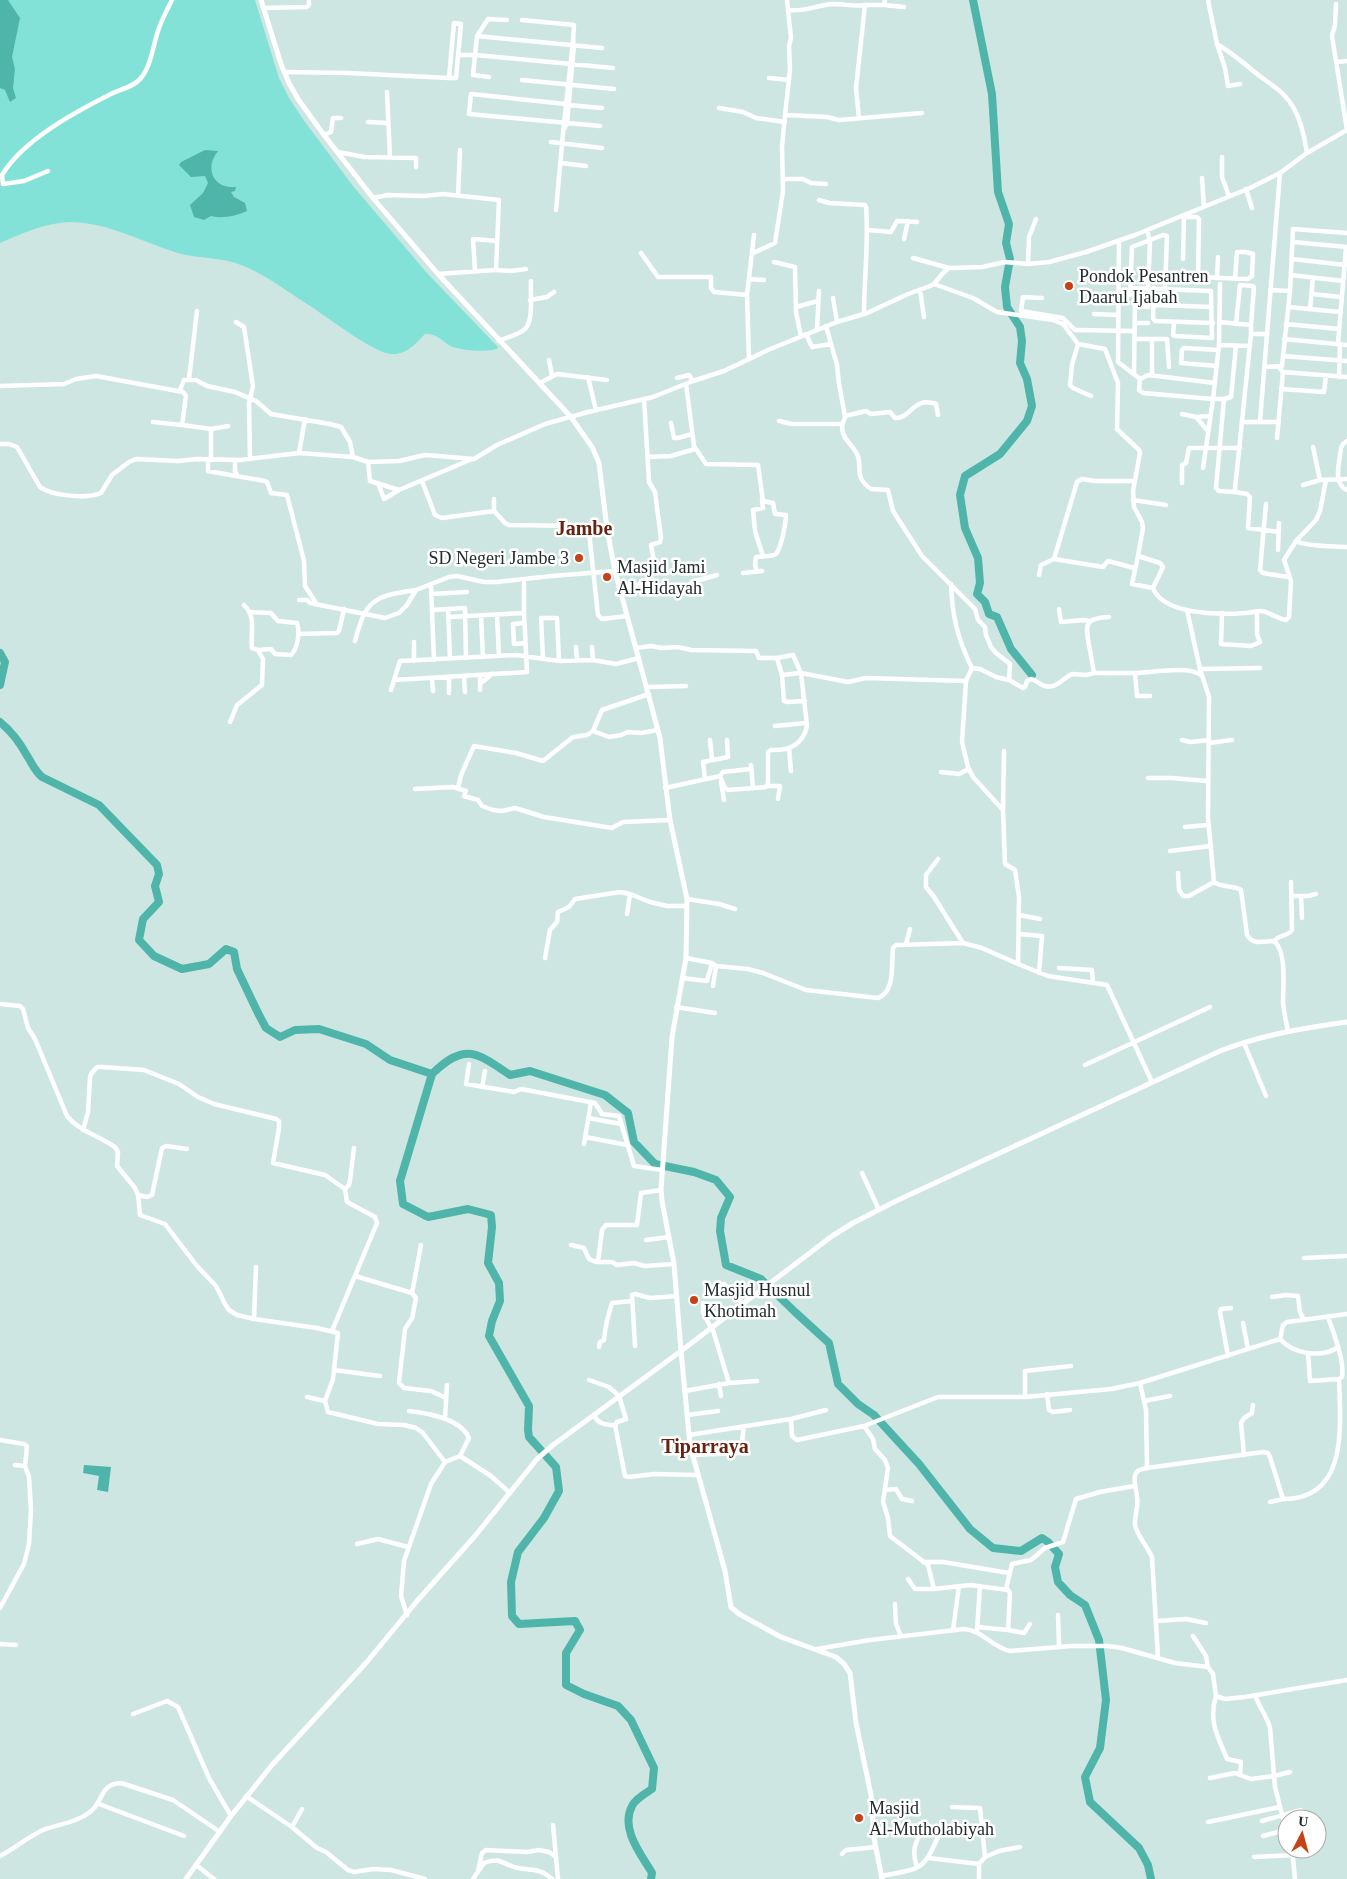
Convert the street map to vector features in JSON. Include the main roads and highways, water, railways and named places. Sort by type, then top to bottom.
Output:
[{"type":"waterway","points":[[973,0],[992,94],[998,192],[1009,224],[1006,243],[1010,259],[1005,287],[1007,307],[1020,327],[1022,341],[1020,363],[1027,379],[1032,406],[1027,421],[1000,454],[965,476],[960,495],[965,528],[978,558],[980,583],[977,594],[985,602],[989,614],[997,617],[1011,649],[1032,675]]},
{"type":"waterway","points":[[0,653],[5,662],[0,685]]},
{"type":"waterway","points":[[0,722],[18,741],[42,777],[99,805],[157,865],[159,874],[155,886],[159,902],[143,919],[139,940],[154,956],[182,969],[209,964],[226,949],[234,952],[237,969],[266,1028],[280,1037],[295,1030],[319,1029],[366,1044],[390,1060],[432,1074]]},
{"type":"waterway","points":[[651,1879],[652,1873],[633,1841],[630,1832],[629,1815],[633,1803],[652,1789],[654,1768],[631,1720],[618,1706],[584,1694],[566,1685],[566,1653],[580,1630],[575,1621],[519,1624],[512,1616],[511,1582],[518,1552],[544,1518],[559,1491],[556,1467],[529,1437],[529,1406],[489,1336],[492,1321],[500,1301],[499,1283],[488,1263],[492,1227],[491,1215],[468,1209],[428,1217],[403,1204],[400,1181],[432,1074],[453,1057],[462,1054],[479,1056],[510,1075],[530,1071],[605,1095],[628,1113],[634,1142],[655,1164],[694,1172],[716,1180],[730,1197],[721,1218],[720,1231],[726,1265],[761,1279],[829,1343],[838,1384],[858,1404],[874,1415],[919,1464],[970,1529],[993,1548],[1021,1551],[1042,1538],[1059,1554],[1055,1567],[1058,1582],[1070,1595],[1085,1605],[1099,1640],[1106,1700],[1100,1748],[1085,1777],[1090,1802],[1139,1848],[1148,1865],[1151,1879]]},
{"type":"place","name":"Pondok Pesantren Daarul Ijabah","points":[[1069,286]]},
{"type":"place","name":"SD Negeri Jambe 3","points":[[579,558]]},
{"type":"place","name":"Masjid Jami Al-Hidayah","points":[[607,577]]},
{"type":"place","name":"Masjid Husnul Khotimah","points":[[694,1300]]},
{"type":"place","name":"Masjid Al-Mutholabiyah","points":[[859,1818]]},
{"type":"district","name":"Jambe","points":[[584,528]]},
{"type":"district","name":"Tiparraya","points":[[705,1446]]}]
